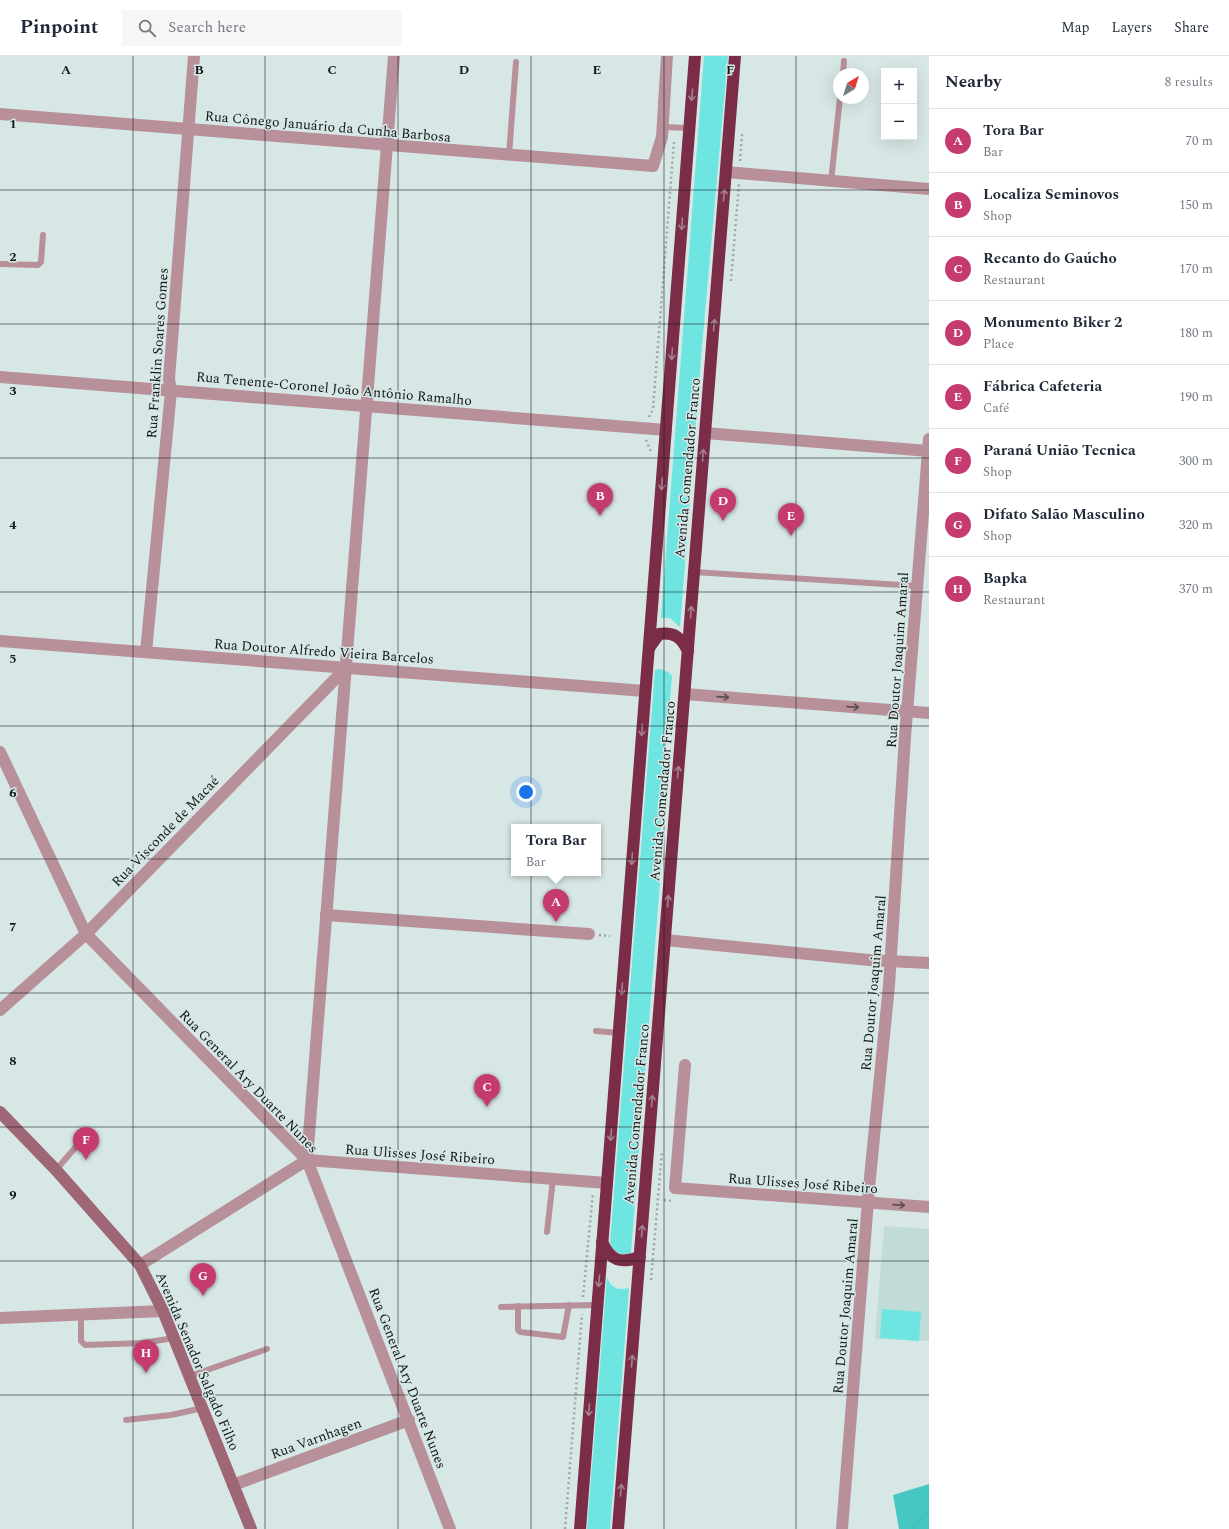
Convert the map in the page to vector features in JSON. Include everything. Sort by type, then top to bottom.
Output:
[{"type":"highway","name":"Avenida Comendador Franco","points":[[580,1529],[695,56]]},
{"type":"highway","name":"Avenida Comendador Franco","points":[[618,1529],[735,56]]},
{"type":"highway","points":[[649,648],[659,634],[668,633],[677,636],[684,642],[688,651]]},
{"type":"highway","points":[[602,1242],[607,1252],[614,1258],[622,1261],[640,1257]]},
{"type":"main road","name":"Avenida Senador Salgado Filho","points":[[0,1112],[56,1170],[140,1265],[163,1311],[251,1529]]},
{"type":"street","name":"Rua Franklin Soares Gomes","points":[[146,652],[171,391],[169,379],[187,129],[194,56]]},
{"type":"street","points":[[140,1265],[306,1160],[394,56]]},
{"type":"street","points":[[663,127],[667,56]]},
{"type":"street","name":"Rua Cônego Januário da Cunha Barbosa","points":[[0,114],[654,166],[660,148],[663,127]]},
{"type":"street","points":[[726,172],[929,189]]},
{"type":"street","name":"Rua Tenente-Coronel João Antônio Ramalho","points":[[0,377],[666,430]]},
{"type":"street","points":[[705,433],[929,447]]},
{"type":"street","name":"Rua Doutor Joaquim Amaral","points":[[842,1529],[868,1203],[891,960],[907,711],[929,447]]},
{"type":"street","name":"Rua Doutor Alfredo Vieira Barcelos","points":[[0,641],[645,691]]},
{"type":"street","name":"Rua Visconde de Macaé","points":[[0,1010],[86,934],[346,668]]},
{"type":"street","points":[[685,694],[929,713]]},
{"type":"street","name":"Rua General Ary Duarte Nunes","points":[[0,752],[86,934],[306,1160],[409,1420],[450,1529]]},
{"type":"street","points":[[326,914],[589,934]]},
{"type":"street","points":[[665,940],[929,963]]},
{"type":"street","name":"Rua Ulisses José Ribeiro","points":[[685,1065],[675,1188],[929,1207]]},
{"type":"street","name":"Rua Ulisses José Ribeiro","points":[[306,1160],[607,1183]]},
{"type":"street","points":[[0,1318],[163,1311]]},
{"type":"street","name":"Rua Varnhagen","points":[[233,1485],[409,1420]]},
{"type":"street","points":[[618,1529],[624,1529]]},
{"type":"lane","points":[[843,68],[844,61]]},
{"type":"lane","points":[[509,155],[516,62]]},
{"type":"lane","points":[[831,181],[839,104]]},
{"type":"lane","points":[[663,127],[689,128]]},
{"type":"lane","points":[[0,264],[38,265],[41,262],[43,235]]},
{"type":"lane","points":[[694,572],[917,586]]},
{"type":"lane","points":[[596,1031],[619,1033]]},
{"type":"lane","points":[[56,1170],[86,1135]]},
{"type":"lane","points":[[547,1232],[553,1179]]},
{"type":"lane","points":[[501,1307],[597,1304]]},
{"type":"lane","points":[[518,1306],[518,1330],[520,1332],[562,1337],[569,1305]]},
{"type":"lane","points":[[82,1315],[81,1341],[85,1346],[142,1343],[174,1338]]},
{"type":"lane","points":[[190,1376],[267,1349]]},
{"type":"lane","points":[[126,1420],[171,1415],[203,1408]]},
{"type":"path","points":[[647,419],[653,409],[675,135]]},
{"type":"path","points":[[565,1529],[592,1198]]},
{"type":"path","points":[[664,1200],[672,1201]]},
{"type":"shaded area","points":[[704,56],[728,56],[701,358],[680,627],[670,618],[661,618]]},
{"type":"shaded area","points":[[660,669],[668,672],[672,676],[661,808],[660,882],[631,1253],[621,1254],[614,1249],[610,1243],[655,670]]},
{"type":"shaded area","points":[[884,1226],[929,1229],[929,1341],[875,1339]]},
{"type":"shaded area","points":[[607,1277],[615,1288],[629,1288],[610,1529],[587,1529]]},
{"type":"shaded area","points":[[882,1309],[921,1312],[919,1341],[880,1338]]},
{"type":"shaded area","points":[[929,1484],[929,1529],[899,1529],[893,1495]]},
{"type":"waterway","points":[[913,1529],[920,1520],[929,1513]]},
{"type":"place","name":"Localiza Seminovos","points":[[600,516]]},
{"type":"place","name":"Monumento Biker 2","points":[[723,521]]},
{"type":"place","name":"Fábrica Cafeteria","points":[[791,536]]},
{"type":"place","name":"Tora Bar","points":[[556,922]]},
{"type":"place","name":"Recanto do Gaúcho","points":[[487,1107]]},
{"type":"place","name":"Paraná União Tecnica","points":[[86,1160]]},
{"type":"place","name":"Difato Salão Masculino","points":[[203,1296]]},
{"type":"place","name":"Bapka","points":[[146,1373]]}]
